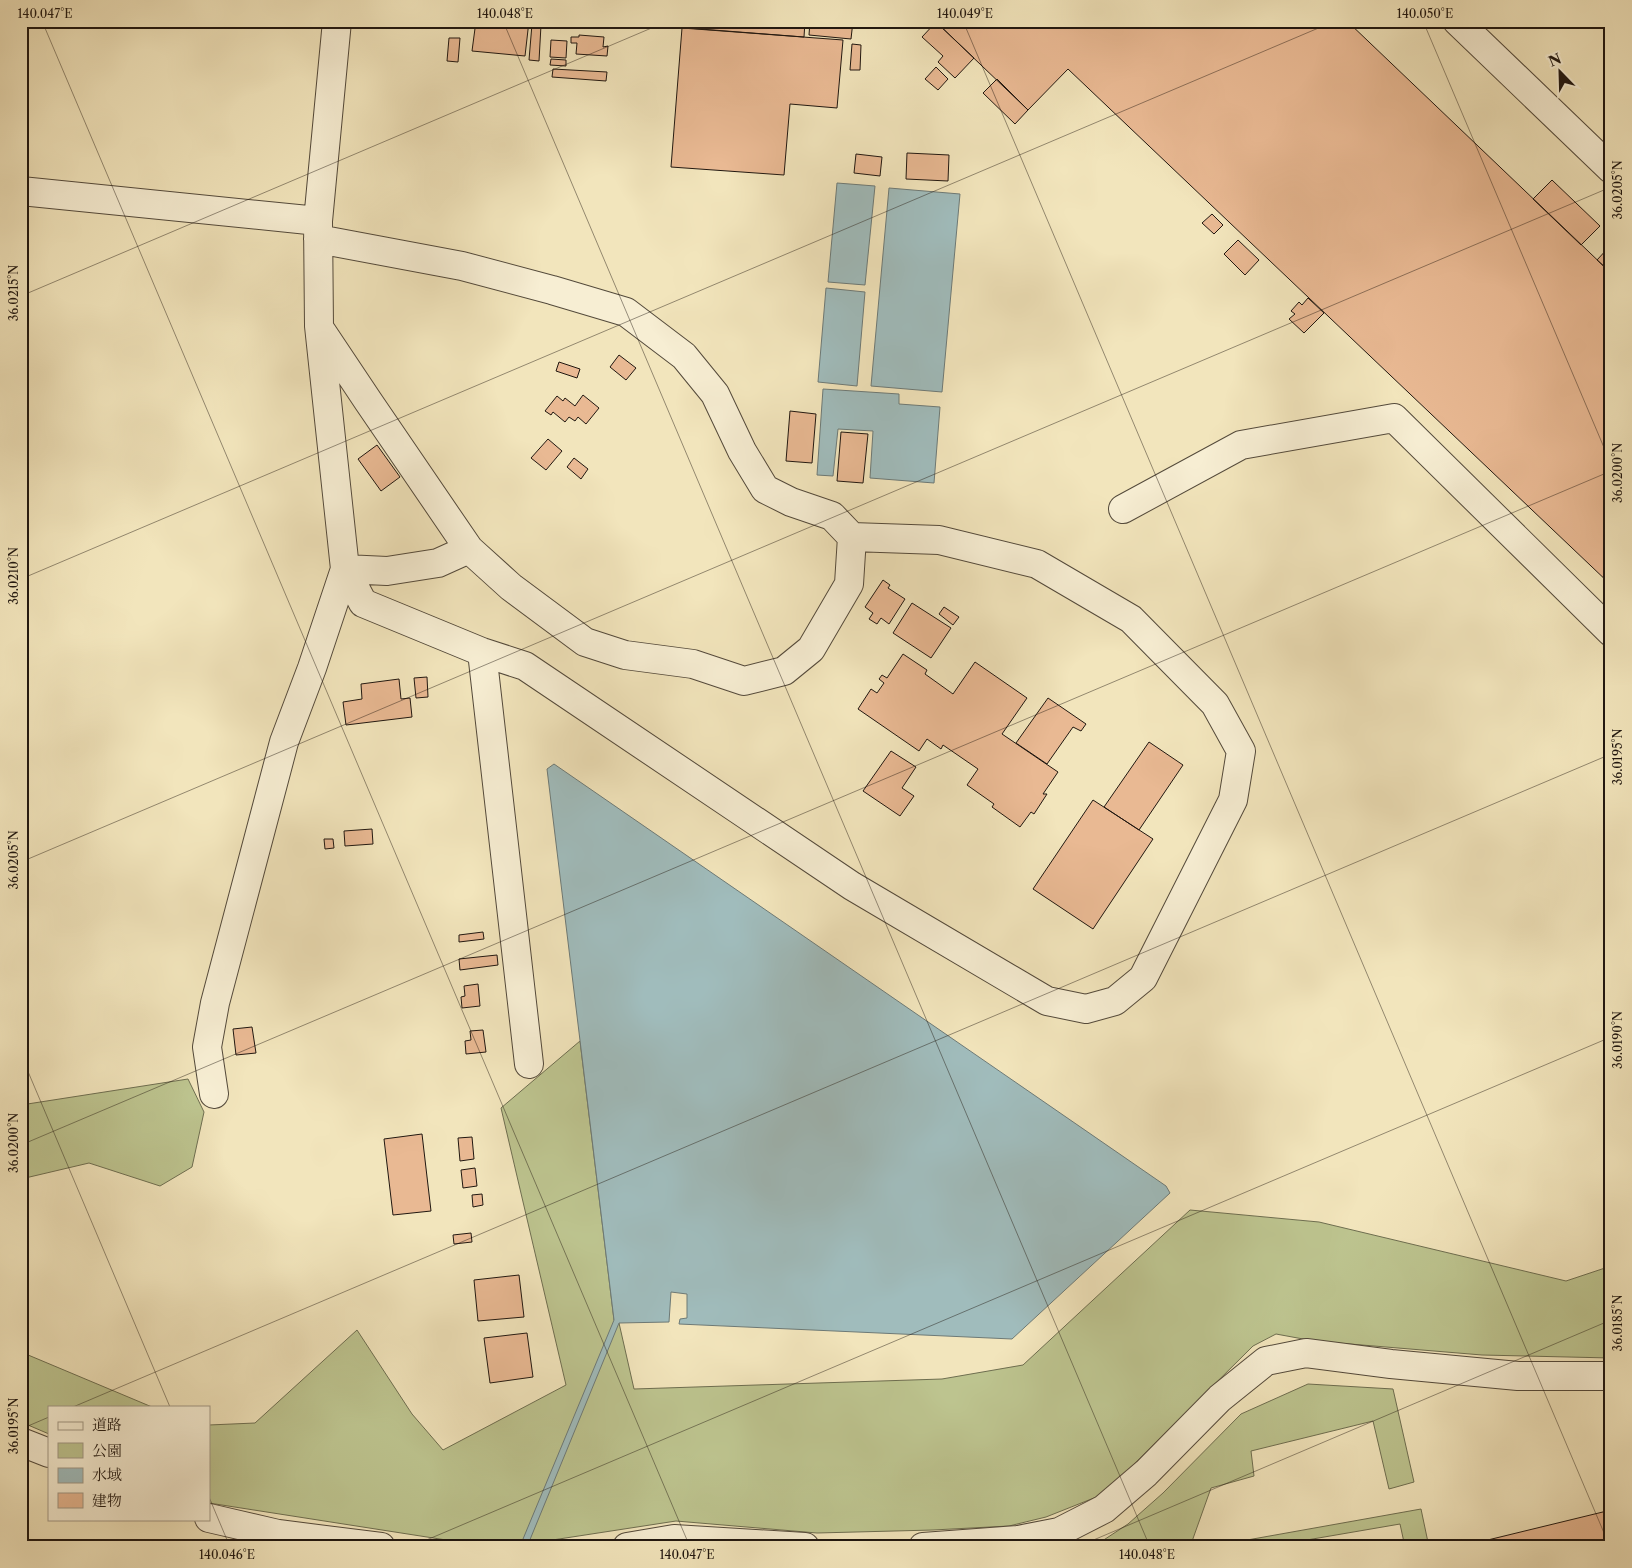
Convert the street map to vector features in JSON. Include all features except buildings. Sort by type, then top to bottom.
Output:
[{"type":"street","points":[[21,190],[318,230],[462,266],[626,312],[684,356],[715,394],[742,451],[765,489],[791,502],[832,516],[852,537],[939,540],[1037,564],[1131,619],[1215,704],[1241,751],[1232,800],[1144,978],[1115,1001],[1086,1009],[1047,1000],[852,886],[525,666],[482,652],[363,603],[346,569],[319,326],[318,230],[337,21]]},
{"type":"street","points":[[1457,21],[1611,169]]},
{"type":"street","points":[[319,326],[469,549],[511,587],[585,642],[625,655],[693,664],[744,681],[784,670],[811,649],[849,584],[852,537]]},
{"type":"street","points":[[1123,509],[1240,445],[1394,418],[1611,632]]},
{"type":"street","points":[[346,569],[388,571],[438,563],[469,549]]},
{"type":"street","points":[[214,1094],[207,1047],[216,1004],[284,742],[346,569]]},
{"type":"street","points":[[482,652],[529,1064]]},
{"type":"street","points":[[923,1547],[1018,1540],[1060,1532],[1104,1509],[1146,1473],[1220,1398],[1266,1361],[1306,1353],[1391,1364],[1518,1376],[1611,1376]]},
{"type":"street","points":[[21,1442],[48,1453]]},
{"type":"street","points":[[210,1518],[278,1534],[381,1547]]},
{"type":"street","points":[[626,1547],[674,1538],[805,1547]]},
{"type":"green space","points":[[580,1041],[614,1320],[619,1323],[634,1389],[942,1379],[1023,1365],[1190,1210],[1319,1222],[1566,1281],[1611,1266],[1611,1358],[1482,1355],[1314,1341],[1276,1334],[1253,1346],[1104,1494],[1046,1517],[1009,1526],[817,1533],[676,1521],[507,1547],[491,1547],[210,1503],[210,1425],[255,1423],[357,1330],[412,1414],[443,1450],[566,1385],[501,1108]]},
{"type":"green space","points":[[188,1079],[204,1112],[192,1167],[160,1186],[89,1163],[21,1179],[21,1105]]},
{"type":"green space","points":[[21,1352],[150,1406],[48,1406],[48,1434],[21,1422]]},
{"type":"green space","points":[[1308,1384],[1393,1389],[1414,1482],[1389,1489],[1373,1421],[1251,1451],[1254,1476],[1211,1488],[1190,1547],[1093,1547],[1128,1524],[1163,1493],[1241,1414]]},
{"type":"green space","points":[[1421,1509],[1429,1547],[1405,1547],[1400,1524],[1266,1547],[1236,1547],[1236,1542]]},
{"type":"water","points":[[837,183],[875,186],[865,285],[828,282]]},
{"type":"water","points":[[889,188],[960,194],[942,392],[871,386]]},
{"type":"water","points":[[826,288],[865,292],[857,386],[818,382]]},
{"type":"water","points":[[823,389],[899,394],[899,404],[940,407],[934,483],[870,478],[873,431],[838,429],[833,476],[817,475]]},
{"type":"water","points":[[554,764],[1166,1186],[1170,1193],[1012,1339],[679,1324],[680,1319],[687,1318],[687,1294],[671,1292],[669,1322],[619,1323],[529,1542],[523,1539],[614,1320],[547,769]]}]
